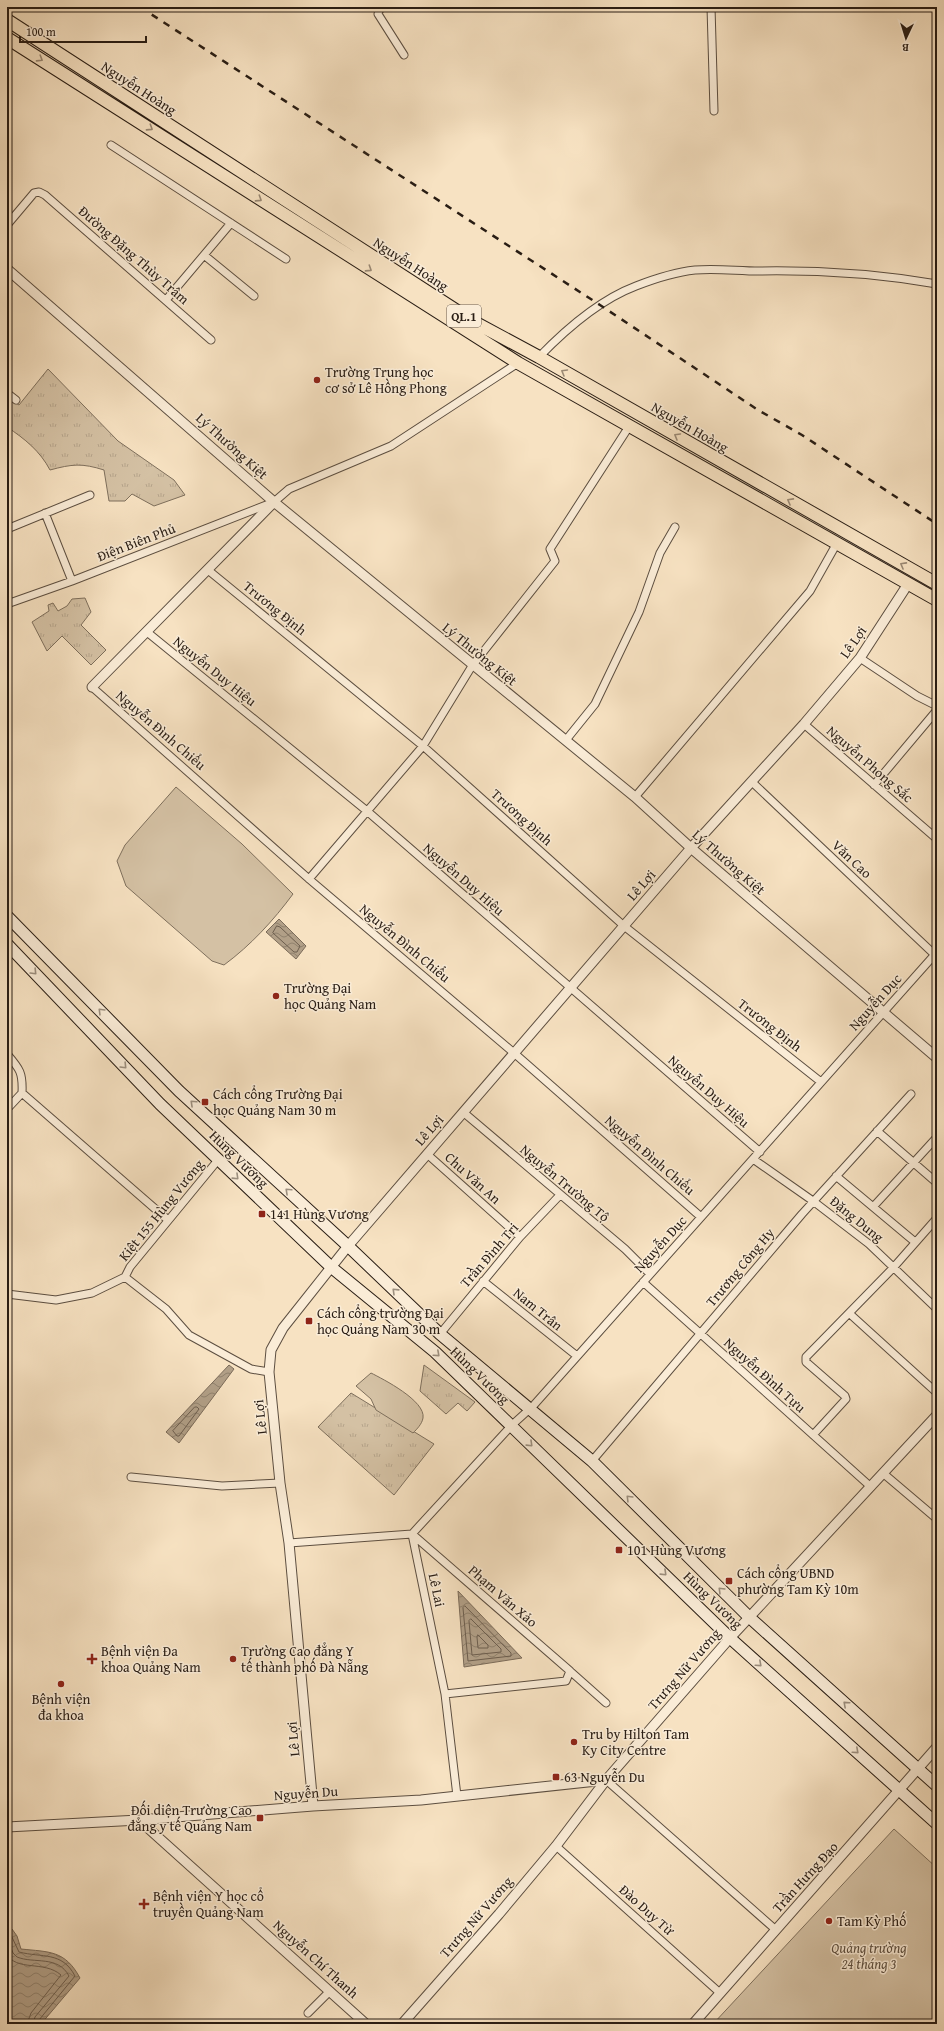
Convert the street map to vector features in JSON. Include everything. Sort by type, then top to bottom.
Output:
[{"type":"highway","name":"Nguyễn Hoàng","points":[[7,20],[474,322],[539,357],[937,584]]},
{"type":"highway","name":"Nguyễn Hoàng","points":[[7,38],[518,363],[712,471],[937,600]]},
{"type":"highway","points":[[712,471],[718,460]]},
{"type":"main road","name":"Hùng Vương","points":[[7,916],[180,1090],[348,1246],[440,1334],[592,1461],[749,1617],[937,1786]]},
{"type":"main road","name":"Hùng Vương","points":[[7,944],[160,1104],[331,1267],[435,1352],[730,1638],[937,1824]]},
{"type":"street","points":[[384,7],[379,10],[378,14],[404,55]]},
{"type":"street","points":[[711,7],[714,111]]},
{"type":"street","points":[[111,145],[286,259]]},
{"type":"street","name":"Đường Đặng Thùy Trâm","points":[[7,225],[34,193],[39,192],[60,207],[211,340]]},
{"type":"street","points":[[166,300],[231,223]]},
{"type":"street","points":[[204,255],[254,296]]},
{"type":"street","name":"Lý Thường Kiệt","points":[[7,269],[274,502],[472,666],[566,740],[635,797],[691,848],[937,1058]]},
{"type":"street","points":[[539,357],[555,340],[600,305],[634,286],[654,279],[694,270],[810,270],[937,284]]},
{"type":"street","name":"Điện Biên Phủ","points":[[7,604],[72,581],[274,502],[290,489],[391,446],[518,363]]},
{"type":"street","points":[[7,393],[16,400]]},
{"type":"street","points":[[310,879],[422,746],[472,666],[555,561],[550,549],[630,425]]},
{"type":"street","points":[[7,529],[90,495]]},
{"type":"street","points":[[92,687],[274,502]]},
{"type":"street","points":[[44,513],[72,581]]},
{"type":"street","points":[[566,740],[595,704],[633,626],[660,553],[675,527]]},
{"type":"street","points":[[635,797],[810,591],[836,543]]},
{"type":"street","name":"Trương Định","points":[[208,570],[422,746],[624,926],[821,1082]]},
{"type":"street","name":"Lê Lợi","points":[[313,1806],[289,1543],[280,1484],[269,1372],[271,1350],[283,1328],[348,1246],[691,848],[804,724],[860,658],[908,584]]},
{"type":"street","name":"Nguyễn Duy Hiệu","points":[[146,632],[368,811],[760,1152]]},
{"type":"street","points":[[860,658],[917,696],[937,706]]},
{"type":"street","name":"Nguyễn Đình Chiểu","points":[[92,687],[310,879],[514,1053],[701,1217]]},
{"type":"street","points":[[874,785],[937,710]]},
{"type":"street","name":"Nguyễn Phong Sắc","points":[[804,724],[874,785],[936,836]]},
{"type":"street","name":"Văn Cao","points":[[752,782],[936,954]]},
{"type":"street","name":"Nguyễn Dục","points":[[512,1426],[530,1409],[936,954]]},
{"type":"street","points":[[7,1054],[19,1068],[23,1077],[22,1093],[7,1109]]},
{"type":"street","points":[[22,1093],[168,1220]]},
{"type":"street","name":"Trương Công Hy","points":[[592,1461],[813,1201],[911,1094]]},
{"type":"street","name":"Nguyễn Trường Tộ","points":[[463,1112],[625,1249],[650,1274]]},
{"type":"street","points":[[877,1131],[937,1183]]},
{"type":"street","points":[[873,1207],[937,1138]]},
{"type":"street","name":"Chu Văn An","points":[[427,1154],[520,1237]]},
{"type":"street","name":"Đặng Dung","points":[[753,1159],[813,1201],[869,1244],[937,1309]]},
{"type":"street","name":"Kiệt 155 Hùng Vương","points":[[125,1277],[130,1267],[218,1160]]},
{"type":"street","points":[[836,1176],[915,1242]]},
{"type":"street","name":"Trần Đình Tri","points":[[440,1334],[520,1237],[560,1195]]},
{"type":"street","points":[[813,1435],[846,1399],[845,1396],[805,1360],[893,1268],[937,1218]]},
{"type":"street","points":[[7,1294],[56,1300],[92,1293],[125,1277],[166,1309],[189,1335],[251,1369],[269,1372]]},
{"type":"street","name":"Nam Trân","points":[[483,1281],[577,1356]]},
{"type":"street","name":"Nguyễn Đình Tựu","points":[[643,1282],[700,1335],[871,1487]]},
{"type":"street","points":[[850,1314],[937,1393]]},
{"type":"street","name":"Trưng Nữ Vương","points":[[402,2024],[499,1914],[556,1846],[606,1780],[730,1638],[884,1474],[937,1415]]},
{"type":"street","points":[[289,1543],[412,1534],[512,1426]]},
{"type":"street","points":[[884,1474],[937,1519]]},
{"type":"street","points":[[131,1477],[222,1486],[280,1484]]},
{"type":"street","name":"Phạm Văn Xảo","points":[[412,1534],[606,1703]]},
{"type":"street","name":"Lê Lai","points":[[412,1534],[445,1694],[457,1796]]},
{"type":"street","points":[[445,1694],[566,1682],[570,1671]]},
{"type":"street","name":"Trần Hưng Đạo","points":[[693,2024],[937,1747]]},
{"type":"street","points":[[606,1780],[776,1930]]},
{"type":"street","name":"Nguyễn Du","points":[[7,1827],[139,1820],[457,1796],[606,1780]]},
{"type":"street","name":"Nguyễn Chí Thanh","points":[[139,1820],[366,2024]]},
{"type":"street","name":"Đào Duy Từ","points":[[556,1846],[720,1993]]},
{"type":"street","points":[[308,2013],[330,1991]]},
{"type":"green space","points":[[48,369],[118,441],[174,480],[185,495],[154,506],[132,494],[125,501],[109,501],[104,470],[89,466],[77,465],[65,466],[50,470],[42,457],[32,446],[7,427],[7,401],[9,399],[19,405]]},
{"type":"green space","points":[[85,598],[91,612],[81,625],[106,650],[91,665],[62,636],[47,651],[32,622],[49,611],[48,605],[53,603],[58,611],[67,606],[72,599]]},
{"type":"green space","points":[[176,787],[242,844],[293,894],[278,914],[261,932],[224,965],[212,961],[126,886],[117,861],[125,845]]},
{"type":"green space","points":[[424,1365],[475,1402],[467,1411],[458,1403],[446,1414],[420,1391]]},
{"type":"green space","points":[[371,1373],[403,1391],[418,1405],[422,1411],[423,1418],[418,1428],[413,1433],[376,1410],[371,1399],[356,1386]]},
{"type":"green space","points":[[351,1393],[434,1444],[394,1495],[318,1427]]},
{"type":"green space","name":"Quảng trường 24 tháng 3","points":[[894,1829],[937,1868],[937,2024],[713,2024]]},
{"type":"water","points":[[279,919],[306,946],[296,959],[266,932]]},
{"type":"water","points":[[229,1365],[234,1369],[179,1443],[166,1432]]},
{"type":"water","points":[[458,1591],[522,1658],[464,1667]]},
{"type":"water","points":[[7,1929],[12,1929],[17,1936],[21,1949],[48,1952],[62,1957],[74,1969],[80,1978],[41,2024],[7,2024]]},
{"type":"railway","points":[[140,7],[600,305],[758,410],[802,435],[937,524]]},
{"type":"place","name":"Trường Trung học cơ sở Lê Hồng Phong","points":[[317,380]]},
{"type":"place","name":"Trường Đại học Quảng Nam","points":[[276,996]]},
{"type":"place","name":"Cách cổng Trường Đại học Quảng Nam 30 m","points":[[205,1102]]},
{"type":"place","name":"141 Hùng Vương","points":[[262,1214]]},
{"type":"place","name":"Cách cổng trường Đại học Quảng Nam 30 m","points":[[309,1321]]},
{"type":"place","name":"101 Hùng Vương","points":[[619,1550]]},
{"type":"place","name":"Cách cổng UBND phường Tam Kỳ 10m","points":[[729,1581]]},
{"type":"place","name":"Bệnh viện Đa khoa Quảng Nam","points":[[92,1659]]},
{"type":"place","name":"Trường Cao đẳng Y tế thành phố Đà Nẵng","points":[[233,1659]]},
{"type":"place","name":"Bệnh viện đa khoa","points":[[61,1684]]},
{"type":"place","name":"Tru by Hilton Tam Ky City Centre","points":[[574,1742]]},
{"type":"place","name":"63 Nguyễn Du","points":[[556,1777]]},
{"type":"place","name":"Đối diện Trường Cao đẳng y tế Quảng Nam","points":[[260,1818]]},
{"type":"place","name":"Bệnh viện Y học cổ truyền Quảng Nam","points":[[144,1904]]},
{"type":"place","name":"Tam Kỳ Phố","points":[[829,1921]]}]
